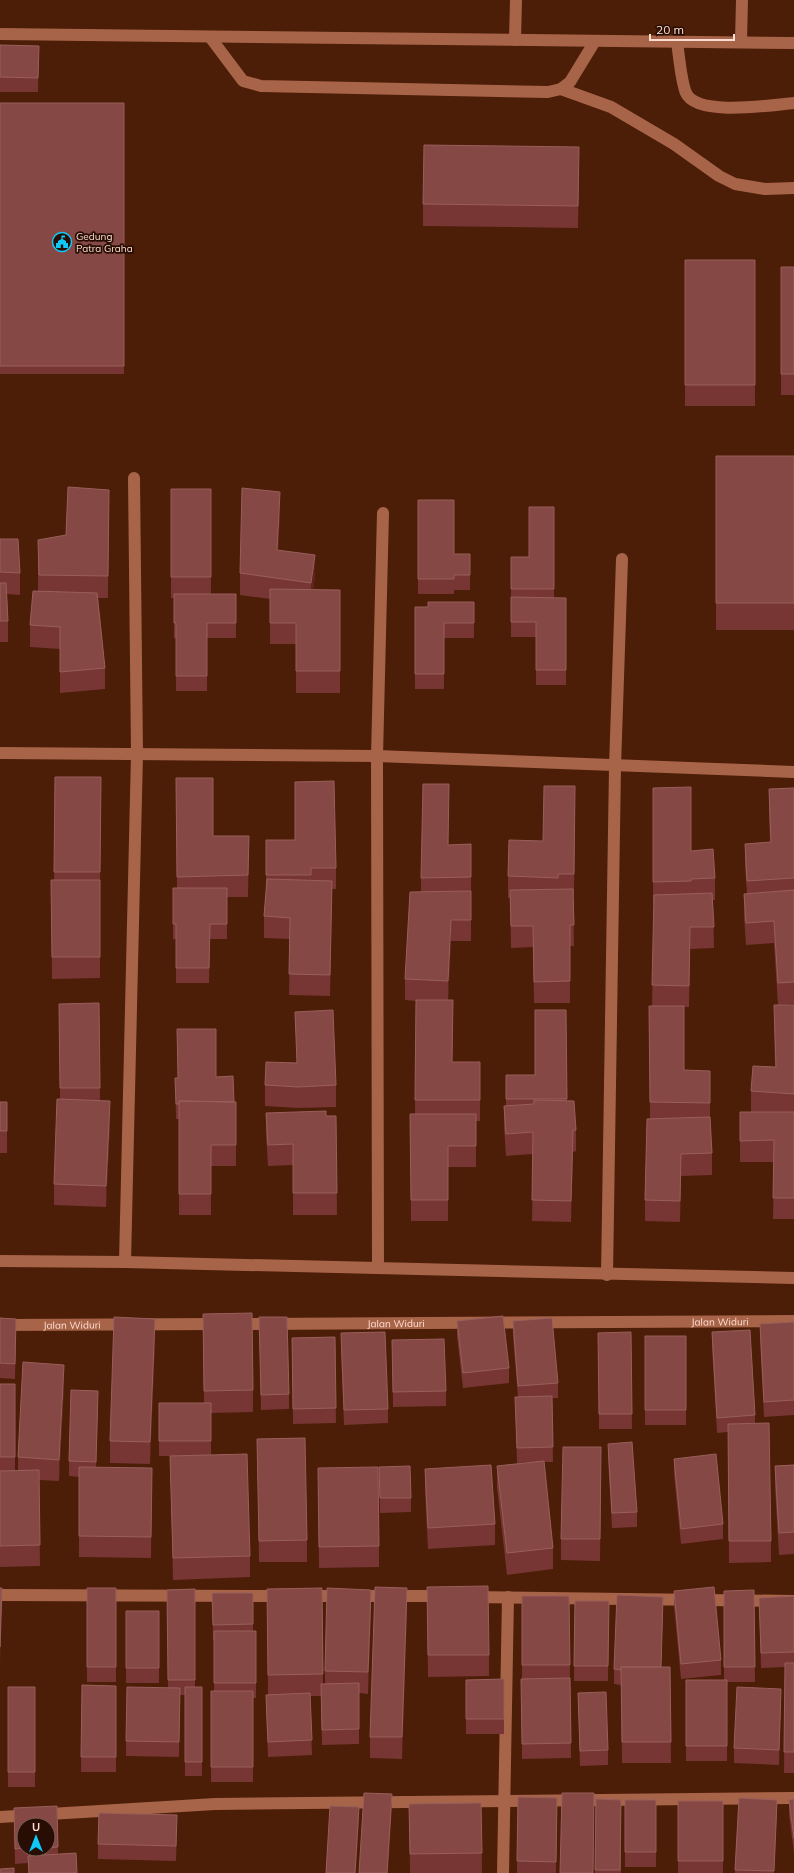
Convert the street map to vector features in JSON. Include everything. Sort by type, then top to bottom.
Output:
[{"type":"street","points":[[516,0],[516,40]]},
{"type":"street","points":[[741,42],[742,0]]},
{"type":"street","points":[[0,34],[794,43]]},
{"type":"street","points":[[210,37],[243,81],[261,86],[548,92],[561,89],[570,82],[595,41]]},
{"type":"street","points":[[677,42],[686,93],[697,104],[720,108],[794,103]]},
{"type":"street","points":[[561,89],[611,107],[674,144],[719,176],[735,184],[765,189],[794,188]]},
{"type":"street","points":[[125,1262],[136,754],[134,478]]},
{"type":"street","points":[[378,1268],[377,756],[383,513]]},
{"type":"street","points":[[607,1275],[615,766],[622,560]]},
{"type":"street","points":[[0,753],[377,756],[794,772]]},
{"type":"street","points":[[0,1261],[125,1262],[607,1275],[794,1278]]},
{"type":"street","name":"Jalan Widuri","points":[[0,1325],[793,1321]]},
{"type":"street","points":[[0,1595],[508,1597],[794,1601]]},
{"type":"street","points":[[503,1873],[506,1800],[508,1597]]},
{"type":"street","points":[[0,1817],[215,1804],[794,1798]]},
{"type":"building","points":[[0,45],[39,46],[38,78],[0,77]]},
{"type":"building","name":"Gedung Patra Graha","points":[[0,103],[124,103],[124,366],[0,366]]},
{"type":"building","points":[[424,145],[579,147],[578,206],[423,204]]},
{"type":"building","points":[[685,260],[755,260],[755,385],[685,385]]},
{"type":"building","points":[[781,267],[794,267],[794,374],[781,374]]},
{"type":"building","points":[[716,456],[794,456],[794,603],[716,603]]},
{"type":"building","points":[[68,487],[109,490],[108,576],[39,575],[38,540],[66,535]]},
{"type":"building","points":[[242,488],[280,492],[277,550],[315,555],[311,583],[240,573]]},
{"type":"building","points":[[171,489],[211,489],[211,577],[171,577]]},
{"type":"building","points":[[418,500],[454,500],[454,554],[470,554],[470,575],[454,575],[454,579],[418,579]]},
{"type":"building","points":[[529,507],[554,507],[554,589],[511,589],[511,557],[529,557]]},
{"type":"building","points":[[0,539],[18,539],[20,573],[0,572]]},
{"type":"building","points":[[0,583],[6,583],[8,621],[0,621]]},
{"type":"building","points":[[270,589],[340,590],[340,671],[296,671],[296,623],[270,623]]},
{"type":"building","points":[[33,591],[97,593],[105,668],[60,672],[60,627],[30,625]]},
{"type":"building","points":[[174,594],[236,594],[236,623],[207,623],[207,676],[176,676],[176,623],[174,623]]},
{"type":"building","points":[[511,597],[566,598],[566,670],[536,670],[536,622],[511,622]]},
{"type":"building","points":[[428,602],[474,602],[474,623],[444,623],[444,674],[415,674],[415,607],[428,607]]},
{"type":"building","points":[[55,777],[101,777],[100,872],[54,872]]},
{"type":"building","points":[[176,778],[213,778],[213,836],[249,836],[248,875],[177,877]]},
{"type":"building","points":[[334,781],[336,868],[311,868],[311,875],[266,875],[266,840],[295,840],[295,782]]},
{"type":"building","points":[[423,784],[449,784],[448,845],[471,844],[471,877],[421,878]]},
{"type":"building","points":[[544,786],[575,786],[574,874],[558,874],[558,878],[508,876],[509,840],[543,841]]},
{"type":"building","points":[[691,787],[691,851],[713,849],[715,878],[691,879],[691,881],[653,882],[653,788]]},
{"type":"building","points":[[794,788],[794,878],[747,881],[745,844],[771,842],[769,789]]},
{"type":"building","points":[[267,879],[332,881],[330,975],[289,974],[290,918],[264,916]]},
{"type":"building","points":[[51,880],[100,880],[100,957],[52,957]]},
{"type":"building","points":[[173,888],[227,888],[227,924],[210,924],[209,968],[176,968],[176,924],[173,924]]},
{"type":"building","points":[[573,889],[574,925],[570,925],[570,981],[534,982],[533,926],[511,926],[510,890]]},
{"type":"building","points":[[794,890],[794,982],[778,983],[774,921],[746,923],[744,894]]},
{"type":"building","points":[[471,891],[471,920],[451,920],[448,981],[405,979],[410,892]]},
{"type":"building","points":[[712,893],[714,927],[690,927],[689,986],[652,985],[654,895]]},
{"type":"building","points":[[416,1000],[453,1000],[452,1062],[480,1062],[480,1100],[415,1100]]},
{"type":"building","points":[[99,1003],[100,1088],[60,1088],[59,1004]]},
{"type":"building","points":[[774,1005],[794,1005],[794,1094],[751,1091],[753,1066],[776,1067]]},
{"type":"building","points":[[649,1006],[684,1006],[684,1070],[710,1071],[710,1103],[650,1102]]},
{"type":"building","points":[[333,1010],[336,1085],[298,1087],[265,1085],[266,1062],[297,1063],[295,1012]]},
{"type":"building","points":[[535,1010],[566,1010],[567,1099],[506,1099],[506,1075],[535,1075]]},
{"type":"building","points":[[177,1029],[216,1029],[216,1077],[233,1076],[234,1102],[179,1101],[179,1104],[176,1104],[175,1078],[178,1078]]},
{"type":"building","points":[[57,1099],[110,1101],[106,1186],[54,1184]]},
{"type":"building","points":[[534,1100],[574,1101],[576,1130],[573,1130],[571,1201],[532,1200],[533,1132],[506,1134],[504,1106],[534,1104]]},
{"type":"building","points":[[179,1101],[236,1102],[236,1145],[211,1145],[211,1194],[179,1194]]},
{"type":"building","points":[[0,1102],[7,1102],[7,1131],[0,1131]]},
{"type":"building","points":[[326,1111],[326,1116],[336,1116],[337,1193],[293,1193],[293,1144],[268,1145],[266,1113]]},
{"type":"building","points":[[740,1112],[794,1112],[794,1198],[773,1198],[774,1140],[740,1141]]},
{"type":"building","points":[[410,1114],[476,1114],[476,1146],[448,1146],[448,1200],[411,1200]]},
{"type":"building","points":[[710,1117],[712,1153],[681,1154],[680,1201],[645,1200],[647,1119]]},
{"type":"building","points":[[252,1313],[253,1390],[204,1391],[203,1314]]},
{"type":"building","points":[[503,1316],[509,1368],[463,1373],[457,1321]]},
{"type":"building","points":[[114,1317],[155,1319],[150,1442],[110,1441]]},
{"type":"building","points":[[259,1317],[287,1317],[289,1394],[261,1395]]},
{"type":"building","points":[[0,1318],[16,1319],[15,1364],[0,1363]]},
{"type":"building","points":[[552,1318],[558,1383],[518,1386],[513,1321]]},
{"type":"building","points":[[794,1322],[794,1400],[764,1402],[760,1324]]},
{"type":"building","points":[[750,1330],[755,1415],[717,1418],[712,1332]]},
{"type":"building","points":[[385,1332],[388,1409],[344,1410],[341,1333]]},
{"type":"building","points":[[631,1332],[632,1414],[599,1414],[598,1333]]},
{"type":"building","points":[[645,1336],[686,1336],[686,1410],[645,1410]]},
{"type":"building","points":[[335,1337],[336,1408],[293,1409],[292,1338]]},
{"type":"building","points":[[444,1339],[446,1391],[393,1392],[392,1340]]},
{"type":"building","points":[[23,1362],[64,1365],[59,1460],[18,1457]]},
{"type":"building","points":[[0,1384],[15,1384],[15,1457],[0,1457]]},
{"type":"building","points":[[71,1390],[98,1391],[96,1462],[69,1461]]},
{"type":"building","points":[[552,1396],[553,1447],[517,1448],[515,1397]]},
{"type":"building","points":[[159,1403],[211,1403],[211,1441],[159,1441]]},
{"type":"building","points":[[769,1423],[771,1541],[729,1541],[728,1424]]},
{"type":"building","points":[[305,1438],[307,1540],[259,1541],[257,1439]]},
{"type":"building","points":[[632,1442],[637,1512],[612,1513],[608,1444]]},
{"type":"building","points":[[563,1447],[601,1447],[600,1539],[561,1539]]},
{"type":"building","points":[[247,1454],[250,1556],[173,1558],[170,1456]]},
{"type":"building","points":[[716,1454],[723,1524],[681,1529],[674,1459]]},
{"type":"building","points":[[544,1461],[553,1548],[507,1553],[497,1466]]},
{"type":"building","points":[[491,1465],[495,1524],[428,1528],[425,1469]]},
{"type":"building","points":[[794,1465],[794,1532],[779,1533],[775,1466]]},
{"type":"building","points":[[410,1466],[411,1498],[380,1498],[379,1467]]},
{"type":"building","points":[[79,1467],[152,1468],[151,1537],[79,1536]]},
{"type":"building","points":[[378,1467],[379,1546],[319,1547],[318,1468]]},
{"type":"building","points":[[39,1470],[40,1545],[0,1546],[0,1471]]},
{"type":"building","points":[[488,1586],[489,1655],[428,1655],[427,1587]]},
{"type":"building","points":[[375,1587],[407,1588],[402,1737],[370,1737]]},
{"type":"building","points":[[714,1587],[721,1660],[681,1664],[674,1591]]},
{"type":"building","points":[[0,1588],[2,1588],[0,1647]]},
{"type":"building","points":[[87,1588],[116,1588],[116,1667],[87,1667]]},
{"type":"building","points":[[322,1588],[323,1674],[268,1675],[267,1589]]},
{"type":"building","points":[[327,1588],[371,1590],[368,1672],[325,1671]]},
{"type":"building","points":[[195,1589],[195,1680],[168,1680],[167,1590]]},
{"type":"building","points":[[754,1590],[755,1667],[724,1667],[724,1591]]},
{"type":"building","points":[[212,1593],[253,1593],[253,1624],[213,1625]]},
{"type":"building","points":[[617,1595],[663,1597],[661,1667],[621,1667],[621,1670],[614,1669]]},
{"type":"building","points":[[522,1596],[569,1596],[570,1665],[522,1665]]},
{"type":"building","points":[[794,1596],[794,1652],[761,1653],[759,1598]]},
{"type":"building","points":[[575,1601],[609,1601],[608,1666],[574,1666]]},
{"type":"building","points":[[126,1611],[159,1611],[159,1668],[126,1668]]},
{"type":"building","points":[[214,1631],[256,1631],[256,1683],[214,1683]]},
{"type":"building","points":[[785,1663],[794,1663],[794,1752],[784,1752]]},
{"type":"building","points":[[621,1667],[670,1667],[671,1742],[622,1742]]},
{"type":"building","points":[[570,1678],[571,1743],[522,1744],[521,1679]]},
{"type":"building","points":[[504,1679],[504,1719],[466,1719],[466,1680]]},
{"type":"building","points":[[686,1680],[727,1680],[727,1746],[686,1746]]},
{"type":"building","points":[[359,1683],[359,1729],[322,1730],[321,1684]]},
{"type":"building","points":[[82,1685],[116,1686],[116,1757],[81,1757]]},
{"type":"building","points":[[8,1687],[35,1687],[35,1772],[8,1772]]},
{"type":"building","points":[[127,1687],[180,1688],[179,1742],[126,1741]]},
{"type":"building","points":[[185,1687],[202,1687],[202,1762],[185,1762]]},
{"type":"building","points":[[737,1687],[781,1689],[779,1750],[734,1748]]},
{"type":"building","points":[[211,1691],[253,1691],[253,1767],[211,1767]]},
{"type":"building","points":[[606,1692],[608,1750],[580,1751],[578,1693]]},
{"type":"building","points":[[310,1693],[312,1740],[268,1742],[266,1695]]},
{"type":"building","points":[[364,1793],[392,1794],[387,1873],[359,1873]]},
{"type":"building","points":[[562,1793],[594,1793],[593,1873],[560,1873]]},
{"type":"building","points":[[518,1797],[557,1798],[556,1862],[517,1861]]},
{"type":"building","points":[[739,1798],[777,1800],[774,1871],[735,1870]]},
{"type":"building","points":[[596,1799],[621,1800],[620,1870],[595,1870]]},
{"type":"building","points":[[794,1799],[794,1838],[789,1800]]},
{"type":"building","points":[[625,1800],[656,1800],[656,1852],[625,1852]]},
{"type":"building","points":[[678,1801],[723,1801],[723,1861],[678,1861]]},
{"type":"building","points":[[481,1803],[482,1853],[410,1854],[409,1804]]},
{"type":"building","points":[[57,1806],[58,1847],[56,1847],[56,1817],[16,1817],[15,1849],[14,1808]]},
{"type":"building","points":[[330,1806],[359,1807],[355,1873],[326,1873]]},
{"type":"building","points":[[99,1813],[177,1815],[176,1846],[98,1844]]},
{"type":"building","points":[[76,1853],[77,1873],[29,1873],[28,1857],[56,1857],[56,1854]]},
{"type":"building","points":[[14,1868],[14,1873],[0,1873],[0,1869]]},
{"type":"place","name":"Gedung Patra Graha","points":[[62,242]]}]
